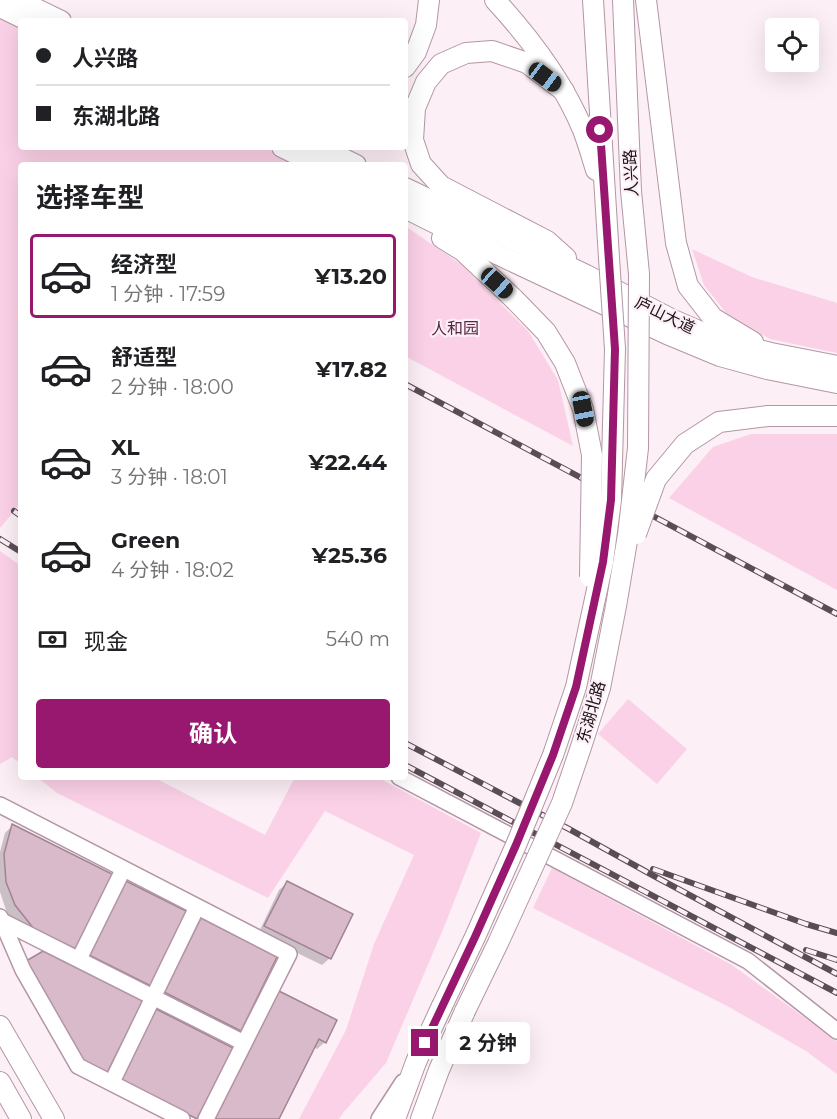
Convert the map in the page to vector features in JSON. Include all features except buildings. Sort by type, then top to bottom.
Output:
[{"type":"main road","points":[[18,0],[55,18]]},
{"type":"main road","points":[[408,63],[416,52],[426,25],[429,0]]},
{"type":"main road","points":[[495,0],[519,26],[564,91],[583,130],[604,196]]},
{"type":"main road","name":"人兴路","points":[[593,0],[609,258]]},
{"type":"main road","name":"人兴路","points":[[623,0],[631,191],[639,274]]},
{"type":"main road","points":[[646,0],[676,243],[688,286],[713,318],[771,353]]},
{"type":"main road","points":[[0,6],[23,18]]},
{"type":"main road","points":[[564,91],[527,63],[492,51],[466,52],[441,64],[426,82],[415,108],[413,140],[421,164],[441,186],[547,241],[586,275]]},
{"type":"main road","points":[[288,150],[313,162]]},
{"type":"main road","points":[[325,150],[350,162]]},
{"type":"main road","name":"庐山大道","points":[[408,189],[586,275],[681,324],[722,341],[837,366]]},
{"type":"main road","name":"庐山大道","points":[[408,210],[667,334],[720,356],[767,369],[837,383]]},
{"type":"main road","points":[[408,215],[463,251],[514,299],[546,332],[564,363],[583,409],[592,455],[589,626]]},
{"type":"main road","name":"东湖北路","points":[[395,1119],[416,1062],[507,866],[553,755],[576,687],[603,562],[611,500],[615,349],[609,258]]},
{"type":"main road","name":"东湖北路","points":[[421,1119],[439,1070],[465,1011],[561,802],[600,688],[622,573],[638,448],[639,274]]},
{"type":"main road","points":[[622,573],[656,479],[685,444],[719,422],[768,416],[837,416]]},
{"type":"main road","points":[[0,1026],[54,1119]]},
{"type":"main road","points":[[0,1082],[21,1119]]},
{"type":"street","points":[[405,780],[748,961],[837,1031]]},
{"type":"street","points":[[0,805],[289,954],[206,1119]]},
{"type":"street","points":[[79,959],[123,870]]},
{"type":"street","points":[[112,1082],[197,907]]},
{"type":"street","points":[[1,919],[244,1043]]},
{"type":"street","points":[[1,919],[23,970],[78,1066],[182,1119]]},
{"type":"street","points":[[379,1119],[416,1062]]},
{"type":"street","points":[[431,1119],[439,1070]]},
{"type":"green space","points":[[0,13],[18,22],[18,150],[270,150],[293,162],[18,162],[18,507],[0,528]]},
{"type":"green space","name":"人和园","points":[[408,228],[462,265],[528,331],[558,380],[573,446],[408,358]]},
{"type":"green space","points":[[692,249],[752,277],[837,303],[837,353],[770,339],[726,313],[704,285]]},
{"type":"green space","points":[[751,434],[837,434],[837,590],[669,498],[713,447]]},
{"type":"green space","points":[[0,551],[18,564],[18,762],[12,757],[0,764]]},
{"type":"green space","points":[[628,699],[687,749],[657,784],[598,734]]},
{"type":"green space","points":[[41,780],[159,780],[265,835],[293,780],[383,780],[481,833],[386,1063],[339,1119],[299,1119],[346,1030],[374,944],[414,855],[325,811],[268,898],[57,793]]},
{"type":"green space","points":[[552,868],[732,965],[837,1041],[837,1074],[806,1051],[729,1007],[533,908]]},
{"type":"railway","points":[[408,386],[837,614]]},
{"type":"railway","points":[[14,511],[18,514]]},
{"type":"railway","points":[[0,539],[18,550]]},
{"type":"railway","points":[[408,745],[837,974]]},
{"type":"railway","points":[[408,767],[837,993]]},
{"type":"railway","points":[[653,869],[837,933]]},
{"type":"railway","points":[[806,950],[837,960]]},
{"type":"route","points":[[425,1043],[516,845],[553,755],[576,687],[603,562],[611,500],[615,349],[600,130]]}]
